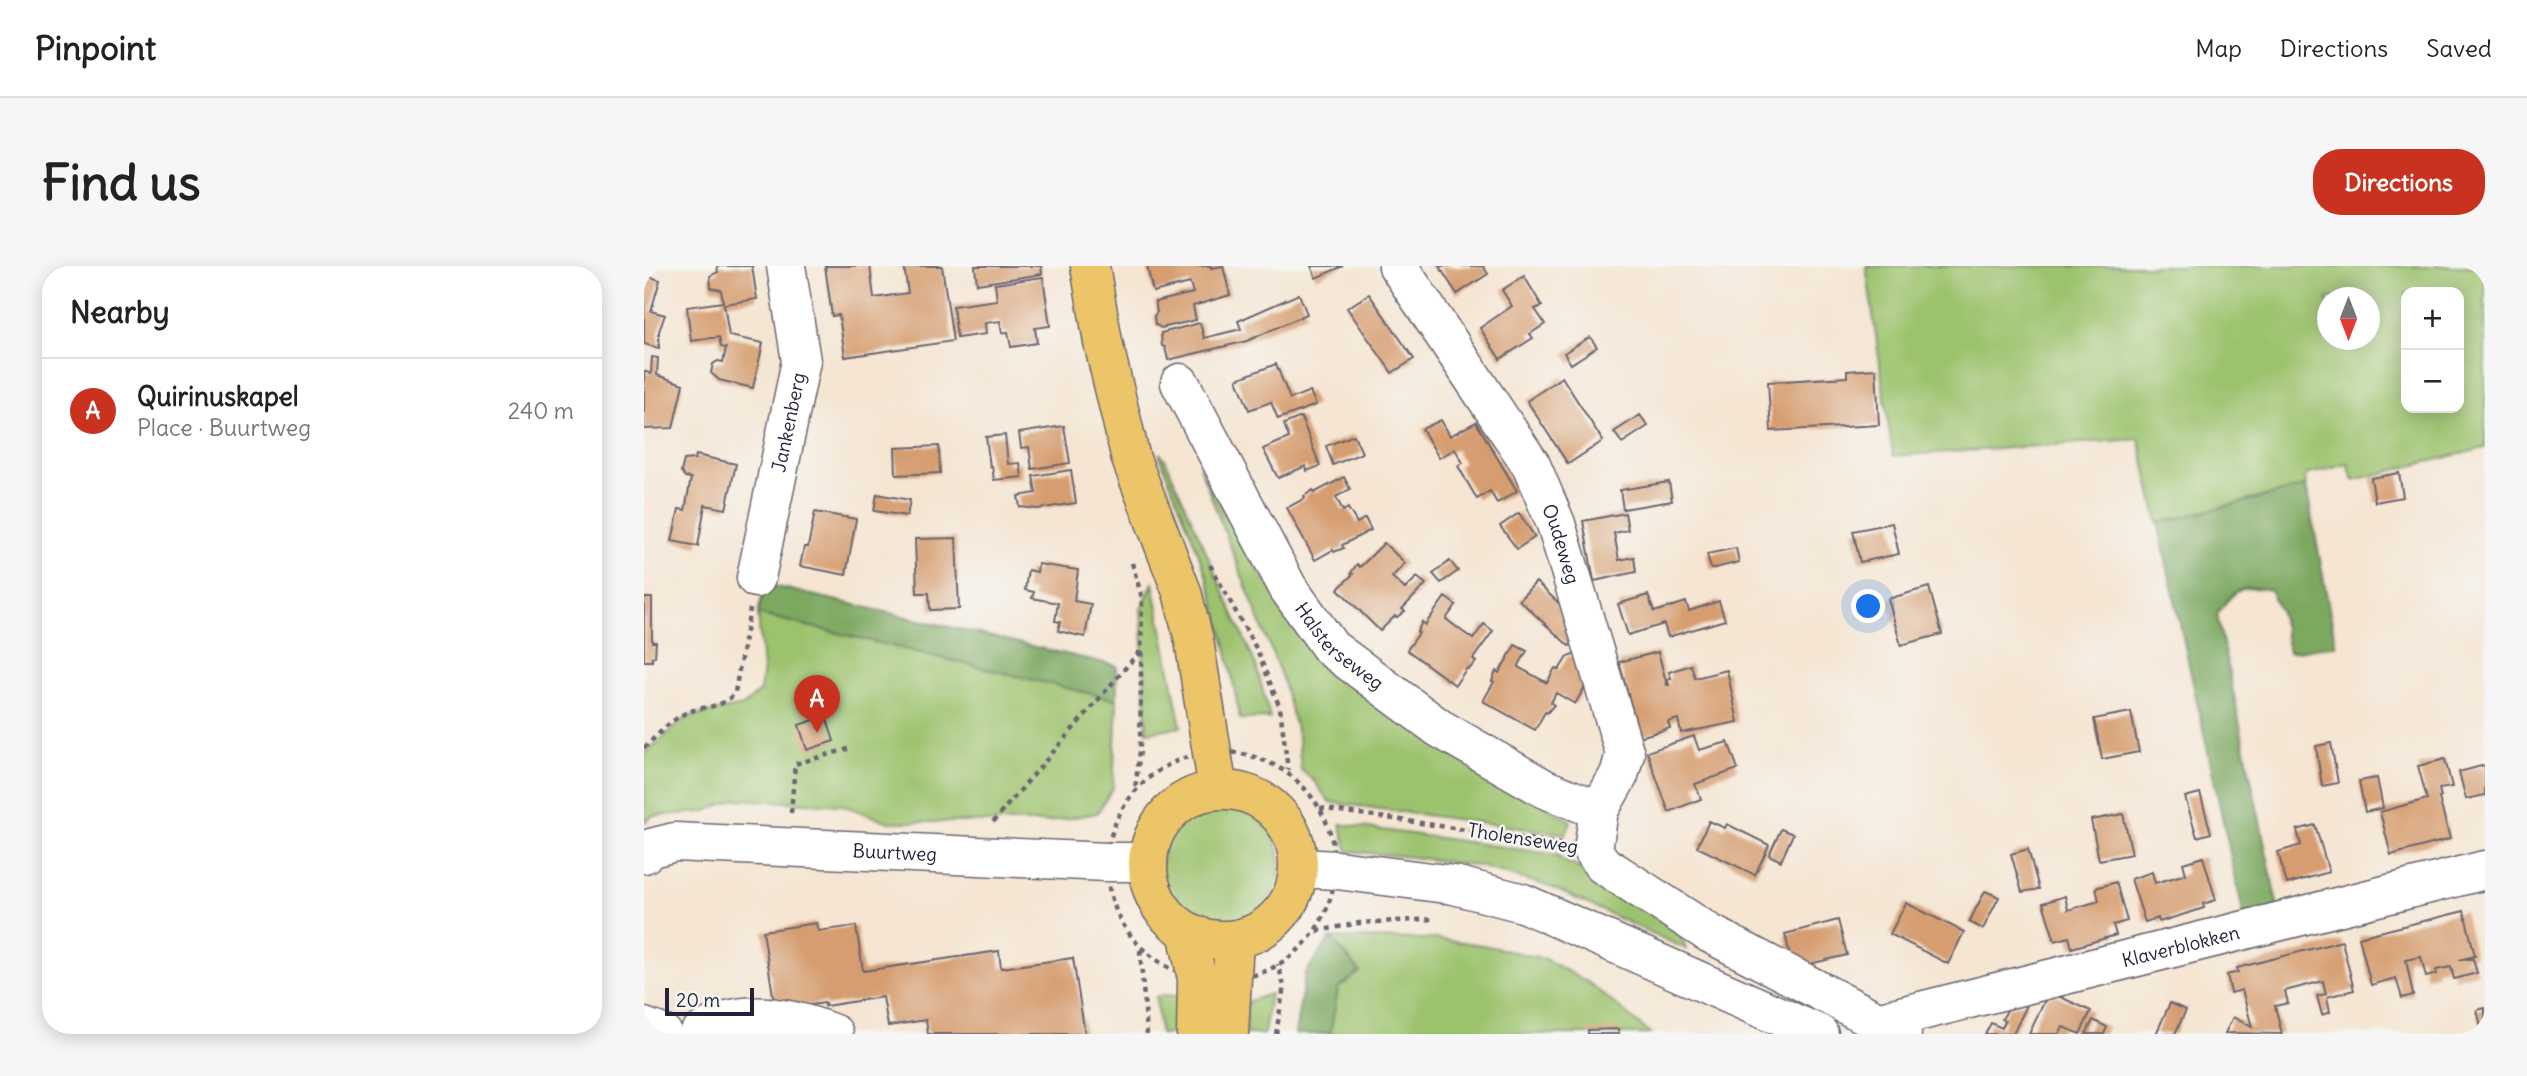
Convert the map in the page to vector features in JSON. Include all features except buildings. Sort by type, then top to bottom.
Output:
[{"type":"main road","points":[[1090,266],[1103,342],[1131,459],[1185,604],[1218,790]]},
{"type":"main road","points":[[1218,790],[1254,796],[1269,805],[1292,833],[1299,868],[1295,889],[1279,916],[1254,934],[1234,940],[1210,940],[1173,922],[1162,909],[1149,879],[1148,862],[1153,839],[1164,818],[1188,799],[1218,790]]},
{"type":"main road","points":[[1187,931],[1197,979],[1196,1034]]},
{"type":"main road","points":[[1229,1034],[1234,940]]},
{"type":"street","name":"Jankenberg","points":[[756,578],[801,361],[786,266]]},
{"type":"street","name":"Oudeweg","points":[[1398,266],[1531,465],[1556,524],[1625,754],[1619,775],[1599,810],[1593,850]]},
{"type":"street","name":"Halsterseweg","points":[[1180,383],[1288,588],[1331,648],[1439,728],[1545,789],[1599,810]]},
{"type":"street","name":"Buurtweg","points":[[646,847],[675,842],[1148,862]]},
{"type":"street","name":"Tholenseweg","points":[[1593,850],[1602,864],[1710,933],[1889,1028]]},
{"type":"street","points":[[1299,868],[1454,885],[1524,903],[1751,1020],[1819,1034]]},
{"type":"street","name":"Klaverblokken","points":[[1889,1028],[2485,870]]},
{"type":"street","points":[[1751,1020],[1774,969]]},
{"type":"street","points":[[699,1034],[715,1023],[741,1016],[766,1017],[834,1034]]},
{"type":"street","points":[[644,1027],[663,1034]]},
{"type":"path","points":[[1129,554],[1142,598],[1140,751],[1135,789]]},
{"type":"path","points":[[1207,559],[1257,649],[1280,708],[1288,771]]},
{"type":"path","points":[[644,748],[675,719],[699,709],[723,705],[735,692],[756,578]]},
{"type":"path","points":[[986,829],[1141,650]]},
{"type":"path","points":[[791,814],[795,764],[848,749]]},
{"type":"path","name":"Tholenseweg","points":[[1319,808],[1593,850]]},
{"type":"path","points":[[1316,931],[1359,923],[1445,920]]},
{"type":"path","points":[[1140,949],[1147,1034]]},
{"type":"path","points":[[1276,1034],[1284,986],[1278,964]]},
{"type":"green space","points":[[1866,266],[2485,266],[2485,448],[2353,480],[2348,464],[2305,475],[2306,486],[2158,523],[2139,439],[1893,456]]},
{"type":"green space","points":[[1159,453],[1165,459],[1256,665],[1270,718],[1240,719],[1212,593]]},
{"type":"green space","points":[[1199,466],[1242,547],[1287,611],[1416,729],[1571,821],[1566,834],[1329,802],[1315,782],[1301,770],[1298,736],[1282,678]]},
{"type":"green space","points":[[2306,486],[2336,645],[2289,652],[2280,611],[2270,590],[2251,588],[2239,591],[2217,615],[2278,908],[2244,917],[2158,523]]},
{"type":"green space","points":[[1153,583],[1181,727],[1147,732],[1141,609]]},
{"type":"green space","points":[[765,584],[1117,666],[1117,700],[758,614]]},
{"type":"green space","points":[[758,614],[1117,700],[1113,788],[1097,813],[1048,822],[889,822],[842,805],[736,799],[703,812],[652,816],[645,822],[644,754],[687,717],[743,706],[760,691],[763,668]]},
{"type":"green space","points":[[1221,805],[1244,809],[1263,822],[1276,841],[1280,864],[1276,887],[1263,906],[1244,919],[1221,923],[1198,919],[1179,906],[1166,887],[1162,864],[1166,841],[1179,822],[1198,809]]},
{"type":"green space","points":[[1340,824],[1559,855],[1559,858],[1655,907],[1677,927],[1686,949],[1551,887],[1479,866],[1348,851]]},
{"type":"green space","points":[[1331,938],[1436,939],[1483,945],[1545,959],[1589,983],[1651,1034],[1330,1034],[1338,988],[1360,972]]},
{"type":"green space","points":[[1331,938],[1360,972],[1338,988],[1330,1034],[1295,1034],[1305,974]]},
{"type":"green space","points":[[1270,994],[1264,1034],[1246,1034],[1247,1002]]},
{"type":"green space","points":[[1156,997],[1187,997],[1182,1034],[1160,1034]]},
{"type":"place","name":"Quirinuskapel","points":[[817,733]]}]
